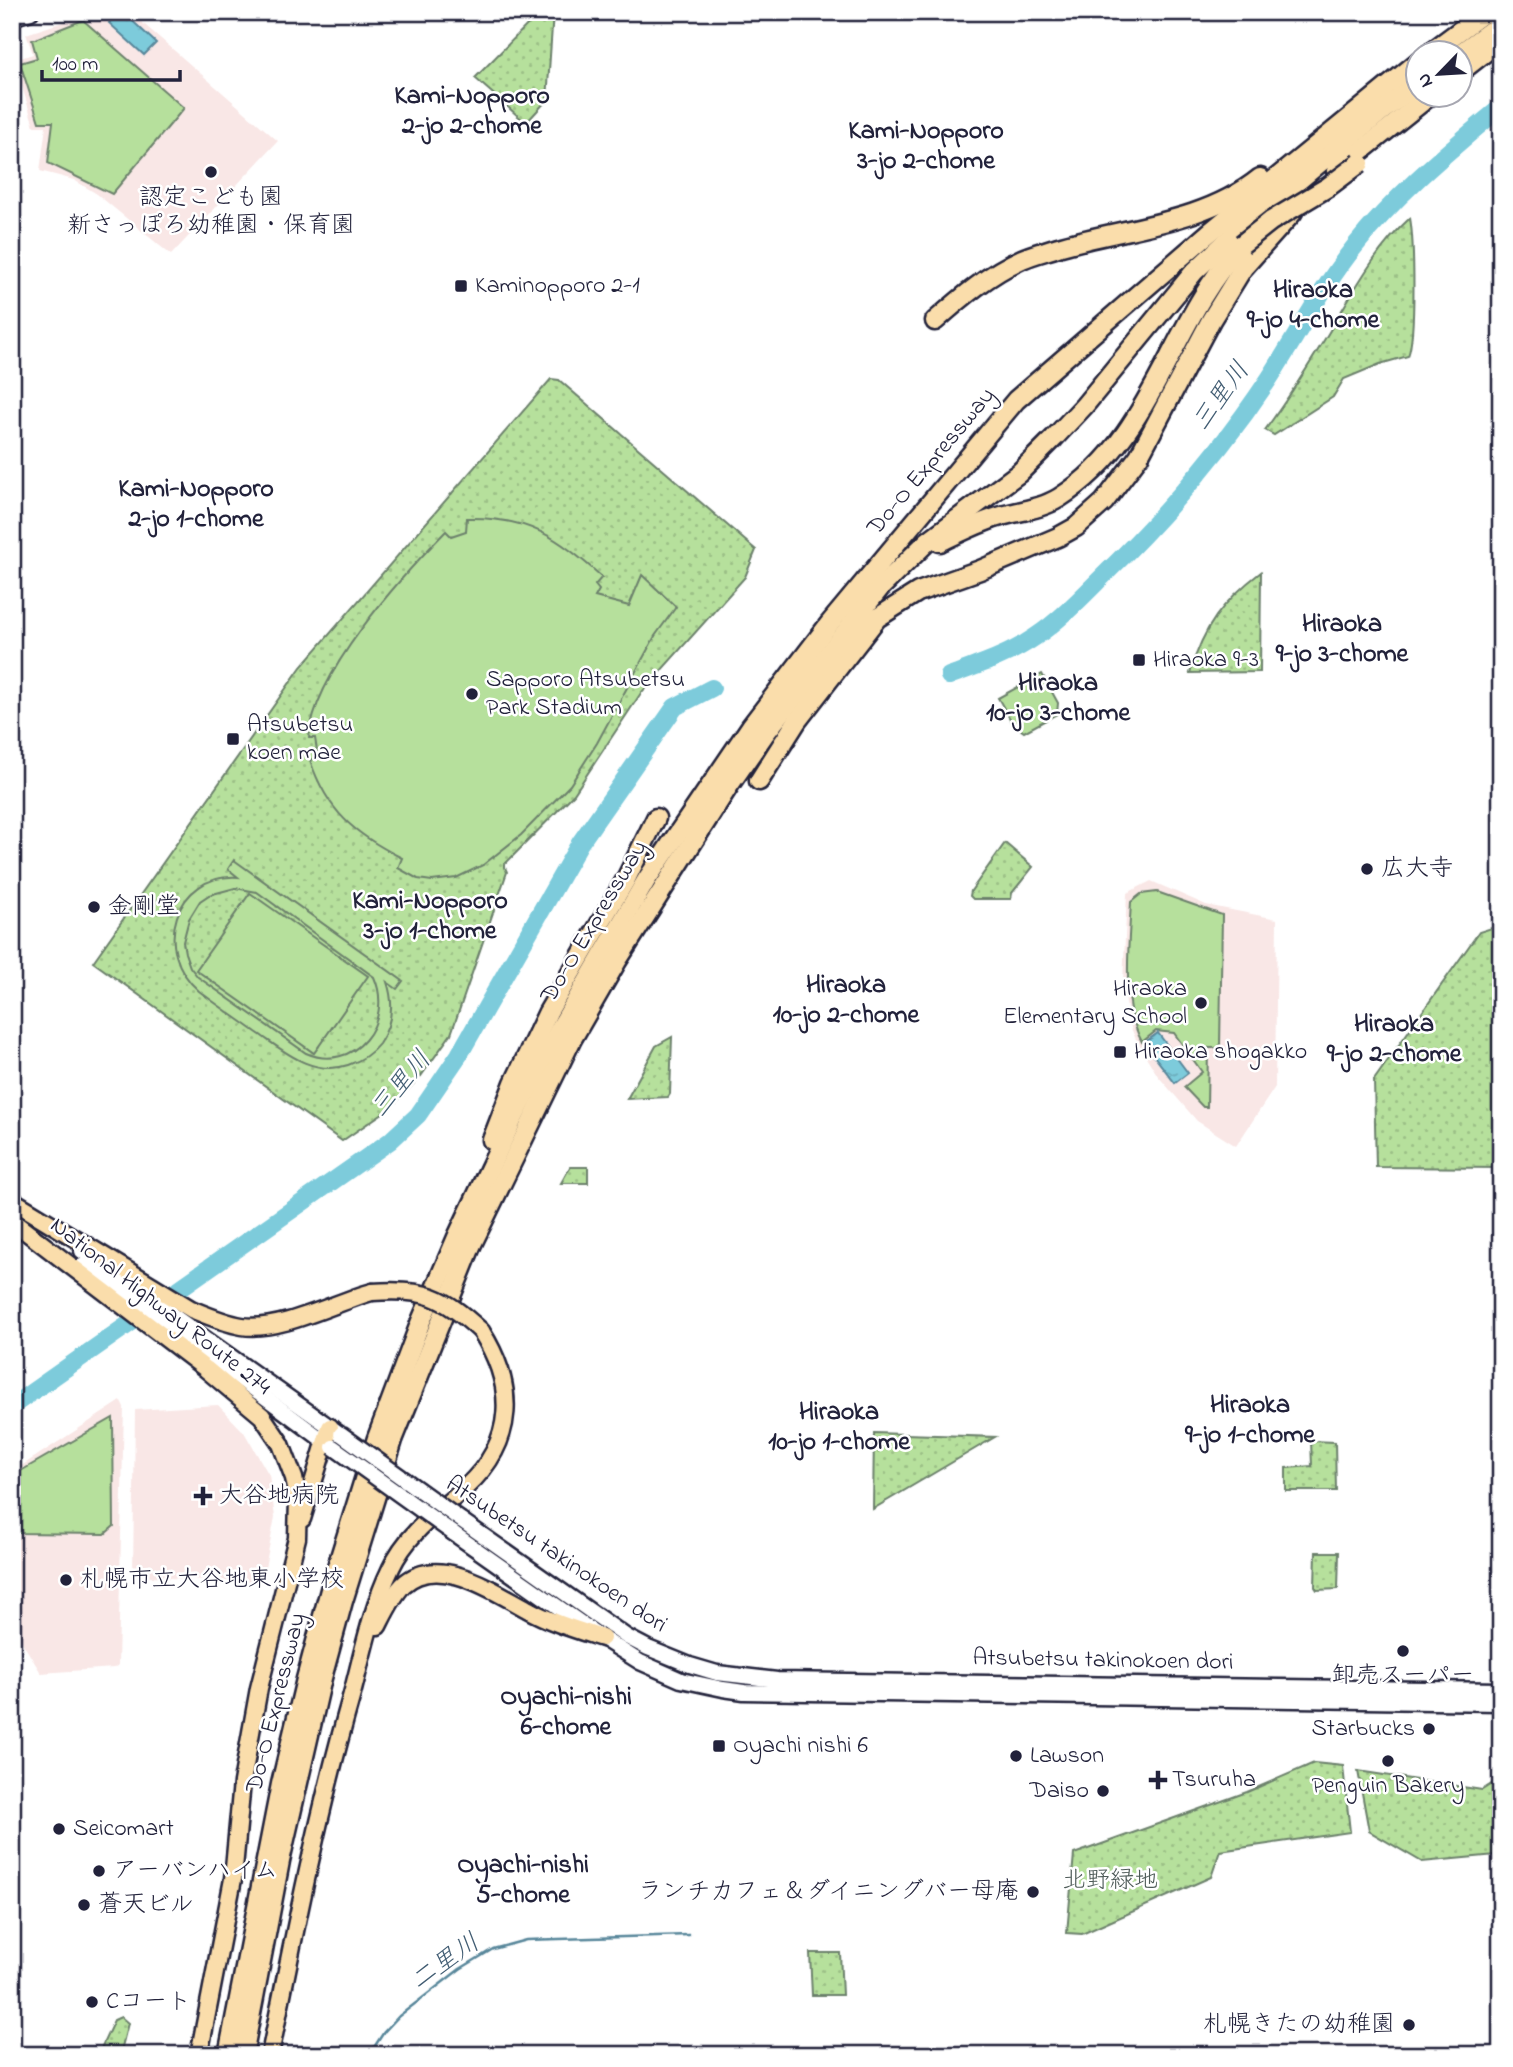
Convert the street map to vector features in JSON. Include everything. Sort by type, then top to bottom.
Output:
[{"type":"highway","points":[[1451,38],[1485,12]]},
{"type":"highway","points":[[1474,43],[1501,23]]},
{"type":"highway","points":[[1474,62],[1501,40]]},
{"type":"highway","points":[[1474,76],[1501,54]]},
{"type":"highway","points":[[935,321],[986,279],[1024,258],[1074,242],[1189,214],[1234,196],[1324,126],[1404,79]]},
{"type":"highway","name":"Do-O Expressway","points":[[228,2055],[281,1784],[331,1586],[377,1438],[421,1321],[458,1235],[560,1028],[647,879],[751,726],[830,623],[1016,400],[1209,233],[1404,81]]},
{"type":"highway","name":"Do-O Expressway","points":[[243,2055],[297,1784],[343,1601],[393,1440],[472,1244],[572,1039],[668,878],[764,735],[880,588],[928,541],[1019,472],[1084,406],[1194,272],[1382,111],[1404,85]]},
{"type":"highway","points":[[760,781],[797,720],[877,618],[918,592],[980,570],[1058,537],[1076,527],[1104,502],[1139,456],[1211,320],[1243,268],[1275,230],[1327,178],[1414,108]]},
{"type":"highway","points":[[880,588],[908,563],[933,546],[973,525],[1033,509],[1057,499],[1085,479],[1121,442],[1140,413],[1204,292],[1242,244],[1278,216],[1328,187],[1431,108]]},
{"type":"highway","points":[[458,1235],[505,1104],[526,1058],[548,1012],[625,881],[656,818]]},
{"type":"highway","points":[[12,1200],[19,1218]]},
{"type":"highway","name":"National Highway Route 274","points":[[19,1218],[109,1277],[172,1328],[262,1416],[273,1430],[294,1478],[298,1499],[297,1538],[259,1688],[243,1782],[233,1879],[199,2055]]},
{"type":"highway","name":"National Highway Route 274","points":[[19,1218],[109,1277],[220,1321],[245,1327],[290,1320],[372,1292],[400,1290],[441,1300],[456,1308],[481,1331],[494,1350],[506,1385],[504,1428],[496,1448],[477,1476],[437,1511],[398,1553],[375,1610],[309,1861],[271,2055]]},
{"type":"highway","points":[[297,1538],[332,1437]]},
{"type":"highway","points":[[361,1662],[390,1601],[405,1583],[431,1574],[446,1573],[473,1580],[530,1611],[602,1638]]},
{"type":"main road","points":[[12,18],[31,12]]},
{"type":"main road","name":"Atsubetsu takinokoen dori","points":[[109,1277],[172,1328],[332,1437],[461,1520],[627,1637],[669,1657],[717,1673],[777,1680],[1501,1690]]},
{"type":"main road","name":"Atsubetsu takinokoen dori","points":[[332,1437],[453,1533],[602,1638],[640,1662],[674,1677],[723,1689],[744,1692],[1501,1703]]},
{"type":"shaded area","points":[[94,12],[130,12],[278,141],[171,255],[97,194],[74,180],[40,171],[46,126],[34,126],[14,60],[33,54],[26,34]]},
{"type":"shaded area","name":"Hiraoka Elementary School","points":[[1151,881],[1206,905],[1277,919],[1275,1087],[1236,1146],[1197,1121],[1158,1076],[1137,1042],[1129,1023],[1123,983],[1127,893]]},
{"type":"shaded area","name":"札幌市立大谷地東小学校","points":[[121,1401],[124,1407],[118,1665],[114,1668],[41,1673],[12,1626],[12,1472]]},
{"type":"shaded area","name":"大谷地病院","points":[[218,1405],[244,1432],[269,1475],[275,1517],[262,1583],[133,1576],[135,1410]]},
{"type":"green space","points":[[540,12],[553,12],[547,100],[526,123],[475,78]]},
{"type":"green space","points":[[83,20],[184,108],[112,194],[48,163],[53,122],[39,122],[20,63],[37,58],[32,40]]},
{"type":"green space","points":[[1410,218],[1413,310],[1408,356],[1344,379],[1333,397],[1274,435],[1265,430],[1302,377],[1369,267],[1398,229]]},
{"type":"green space","points":[[551,379],[559,380],[756,550],[745,577],[641,693],[574,794],[504,865],[507,872],[451,1034],[421,1076],[390,1108],[342,1141],[93,962],[301,667]]},
{"type":"green space","name":"Sapporo Atsubetsu Park Stadium","points":[[467,518],[508,521],[556,540],[602,577],[595,585],[599,590],[595,597],[629,606],[642,575],[676,607],[655,636],[597,743],[570,785],[521,835],[483,865],[456,878],[432,881],[418,879],[398,868],[402,858],[370,840],[344,819],[317,778],[310,760],[318,757],[315,738],[309,738],[314,712],[326,685],[362,627],[446,531],[451,536],[466,531]]},
{"type":"green space","points":[[1261,572],[1260,672],[1190,673],[1201,642],[1216,616]]},
{"type":"green space","points":[[1042,674],[1058,703],[1057,714],[1024,732],[1013,724],[998,698]]},
{"type":"green space","points":[[1005,843],[1033,867],[1012,893],[1011,899],[973,899],[970,896],[971,891]]},
{"type":"green space","points":[[234,860],[403,981],[397,989],[387,982],[391,998],[389,1022],[379,1044],[369,1054],[335,1068],[310,1065],[277,1047],[199,991],[184,974],[176,955],[174,936],[177,917],[185,901],[199,887],[216,879],[238,877],[228,869]],"holes":[[[235,888],[257,892],[374,977],[379,994],[379,1011],[366,1040],[354,1050],[340,1056],[324,1058],[306,1053],[198,977],[190,967],[183,942],[189,919],[200,901],[209,895]]]},
{"type":"green space","points":[[1157,892],[1222,915],[1220,1048],[1208,1048],[1207,1107],[1203,1107],[1184,1087],[1202,1072],[1174,1033],[1156,1031],[1142,1042],[1131,1010],[1128,955],[1131,902],[1141,894]]},
{"type":"green space","points":[[250,893],[368,976],[314,1053],[196,970]]},
{"type":"green space","points":[[1501,925],[1501,1168],[1376,1167],[1374,1080],[1479,932]]},
{"type":"green space","points":[[672,1037],[668,1097],[627,1099],[656,1046]]},
{"type":"green space","points":[[570,1167],[588,1167],[588,1183],[561,1183]]},
{"type":"green space","points":[[113,1418],[114,1526],[105,1534],[16,1533],[12,1527],[12,1476]]},
{"type":"green space","points":[[874,1433],[995,1437],[873,1509]]},
{"type":"green space","points":[[1311,1441],[1335,1442],[1336,1491],[1286,1491],[1286,1468],[1312,1466]]},
{"type":"green space","points":[[1316,1552],[1339,1552],[1338,1589],[1317,1590],[1315,1587]]},
{"type":"green space","name":"北野緑地","points":[[1314,1763],[1343,1766],[1350,1832],[1220,1851],[1211,1877],[1082,1934],[1067,1933],[1074,1854],[1247,1792]]},
{"type":"green space","points":[[1358,1771],[1482,1790],[1501,1778],[1501,1852],[1496,1855],[1422,1862],[1369,1831]]},
{"type":"green space","points":[[810,1953],[840,1953],[842,1995],[812,1995]]},
{"type":"green space","points":[[121,2017],[128,2023],[120,2055],[98,2055],[114,2020]]},
{"type":"water","points":[[118,12],[123,12],[156,43],[144,55],[109,23]]},
{"type":"water","points":[[1158,1033],[1188,1073],[1175,1083],[1144,1043]]},
{"type":"waterway","name":"三里川","points":[[949,676],[983,664],[1035,637],[1070,608],[1125,554],[1191,482],[1231,432],[1269,379],[1332,278],[1371,226],[1425,173],[1501,107]]},
{"type":"waterway","name":"三里川","points":[[12,1406],[390,1141],[418,1115],[459,1055],[580,843],[675,707],[712,688]]},
{"type":"waterway","name":"二里川","points":[[369,2055],[384,2032],[399,2016],[460,1969],[493,1949],[526,1940],[689,1935]]},
{"type":"place","name":"認定こども園 新さっぽろ幼稚園・保育園","points":[[211,172]]},
{"type":"place","name":"Kaminopporo 2-1","points":[[461,286]]},
{"type":"place","name":"Hiraoka 9-3","points":[[1139,660]]},
{"type":"place","name":"Sapporo Atsubetsu Park Stadium","points":[[472,694]]},
{"type":"place","name":"Atsubetsu koen mae","points":[[233,739]]},
{"type":"place","name":"広大寺","points":[[1367,869]]},
{"type":"place","name":"金剛堂","points":[[94,907]]},
{"type":"place","name":"Hiraoka Elementary School","points":[[1201,1003]]},
{"type":"place","name":"Hiraoka shogakko","points":[[1120,1052]]},
{"type":"place","name":"大谷地病院","points":[[203,1496]]},
{"type":"place","name":"札幌市立大谷地東小学校","points":[[66,1580]]},
{"type":"place","name":"卸売スーパー","points":[[1403,1651]]},
{"type":"place","name":"Starbucks","points":[[1429,1729]]},
{"type":"place","name":"Oyachi nishi 6","points":[[719,1746]]},
{"type":"place","name":"Lawson","points":[[1016,1756]]},
{"type":"place","name":"Penguin Bakery","points":[[1388,1761]]},
{"type":"place","name":"Tsuruha","points":[[1158,1780]]},
{"type":"place","name":"Daiso","points":[[1103,1791]]},
{"type":"place","name":"Seicomart","points":[[59,1829]]},
{"type":"place","name":"アーバンハイム","points":[[99,1871]]},
{"type":"place","name":"ランチカフェ＆ダイニングバー母庵","points":[[1033,1892]]},
{"type":"place","name":"蒼天ビル","points":[[84,1905]]},
{"type":"place","name":"Cコート","points":[[92,2002]]},
{"type":"place","name":"札幌きたの幼稚園","points":[[1409,2025]]},
{"type":"district","name":"Kami-Nopporo 2-jo 2-chome","points":[[472,112]]},
{"type":"district","name":"Kami-Nopporo 3-jo 2-chome","points":[[926,147]]},
{"type":"district","name":"Hiraoka 9-jo 4-chome","points":[[1313,306]]},
{"type":"district","name":"Kami-Nopporo 2-jo 1-chome","points":[[196,505]]},
{"type":"district","name":"Hiraoka 9-jo 3-chome","points":[[1342,640]]},
{"type":"district","name":"Hiraoka 10-jo 3-chome","points":[[1058,699]]},
{"type":"district","name":"Kami-Nopporo 3-jo 1-chome","points":[[430,917]]},
{"type":"district","name":"Hiraoka 10-jo 2-chome","points":[[846,1001]]},
{"type":"district","name":"Hiraoka 9-jo 2-chome","points":[[1394,1040]]},
{"type":"district","name":"Hiraoka 9-jo 1-chome","points":[[1250,1421]]},
{"type":"district","name":"Hiraoka 10-jo 1-chome","points":[[839,1428]]},
{"type":"district","name":"Oyachi-nishi 6-chome","points":[[566,1713]]},
{"type":"district","name":"Oyachi-nishi 5-chome","points":[[523,1881]]}]
